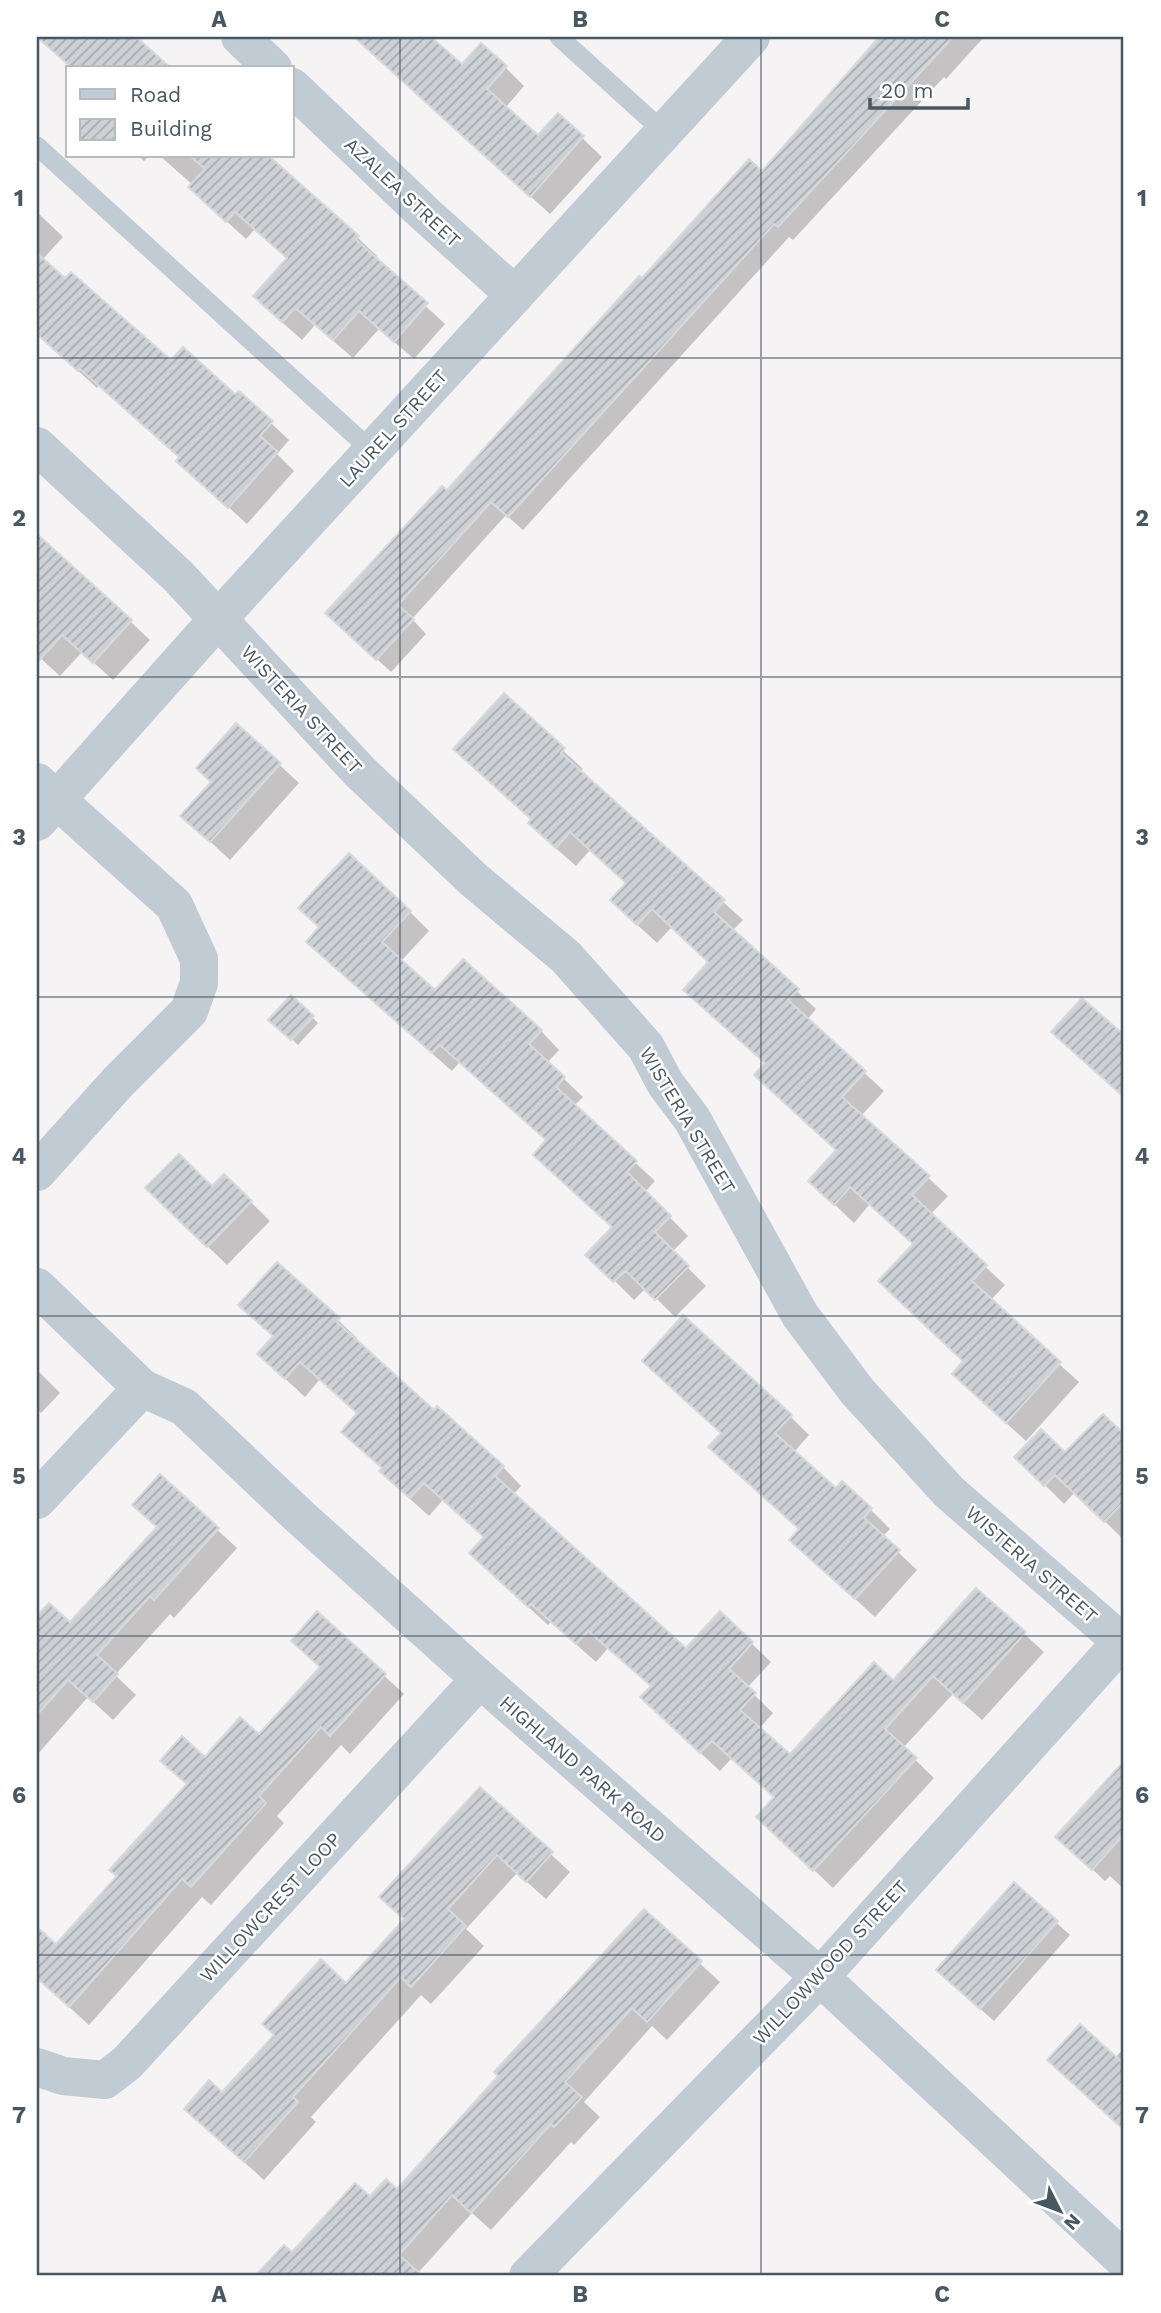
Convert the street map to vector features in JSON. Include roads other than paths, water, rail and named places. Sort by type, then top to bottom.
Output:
[{"type":"street","points":[[240,37],[271,66]]},
{"type":"street","name":"LAUREL STREET","points":[[43,801],[218,619],[751,37]]},
{"type":"street","name":"AZALEA STREET","points":[[294,89],[514,295]]},
{"type":"street","name":"WISTERIA STREET","points":[[37,446],[178,576],[360,772],[474,880],[566,957],[646,1048],[665,1083],[692,1119],[800,1315],[857,1391],[949,1492],[1123,1642]]},
{"type":"street","points":[[37,1172],[118,1082],[189,1011],[199,983],[199,959],[174,905],[43,801]]},
{"type":"street","name":"HIGHLAND PARK ROAD","points":[[37,1287],[142,1388],[184,1407],[299,1516],[480,1679],[820,1977],[1124,2260]]},
{"type":"street","points":[[37,1500],[142,1388]]},
{"type":"street","name":"WILLOWWOOD STREET","points":[[527,2276],[820,1977],[1123,1642]]},
{"type":"street","name":"WILLOWCREST LOOP","points":[[37,2067],[63,2076],[105,2080],[127,2063],[480,1679]]},
{"type":"lane","points":[[559,37],[664,132]]},
{"type":"lane","points":[[37,146],[372,451]]}]
